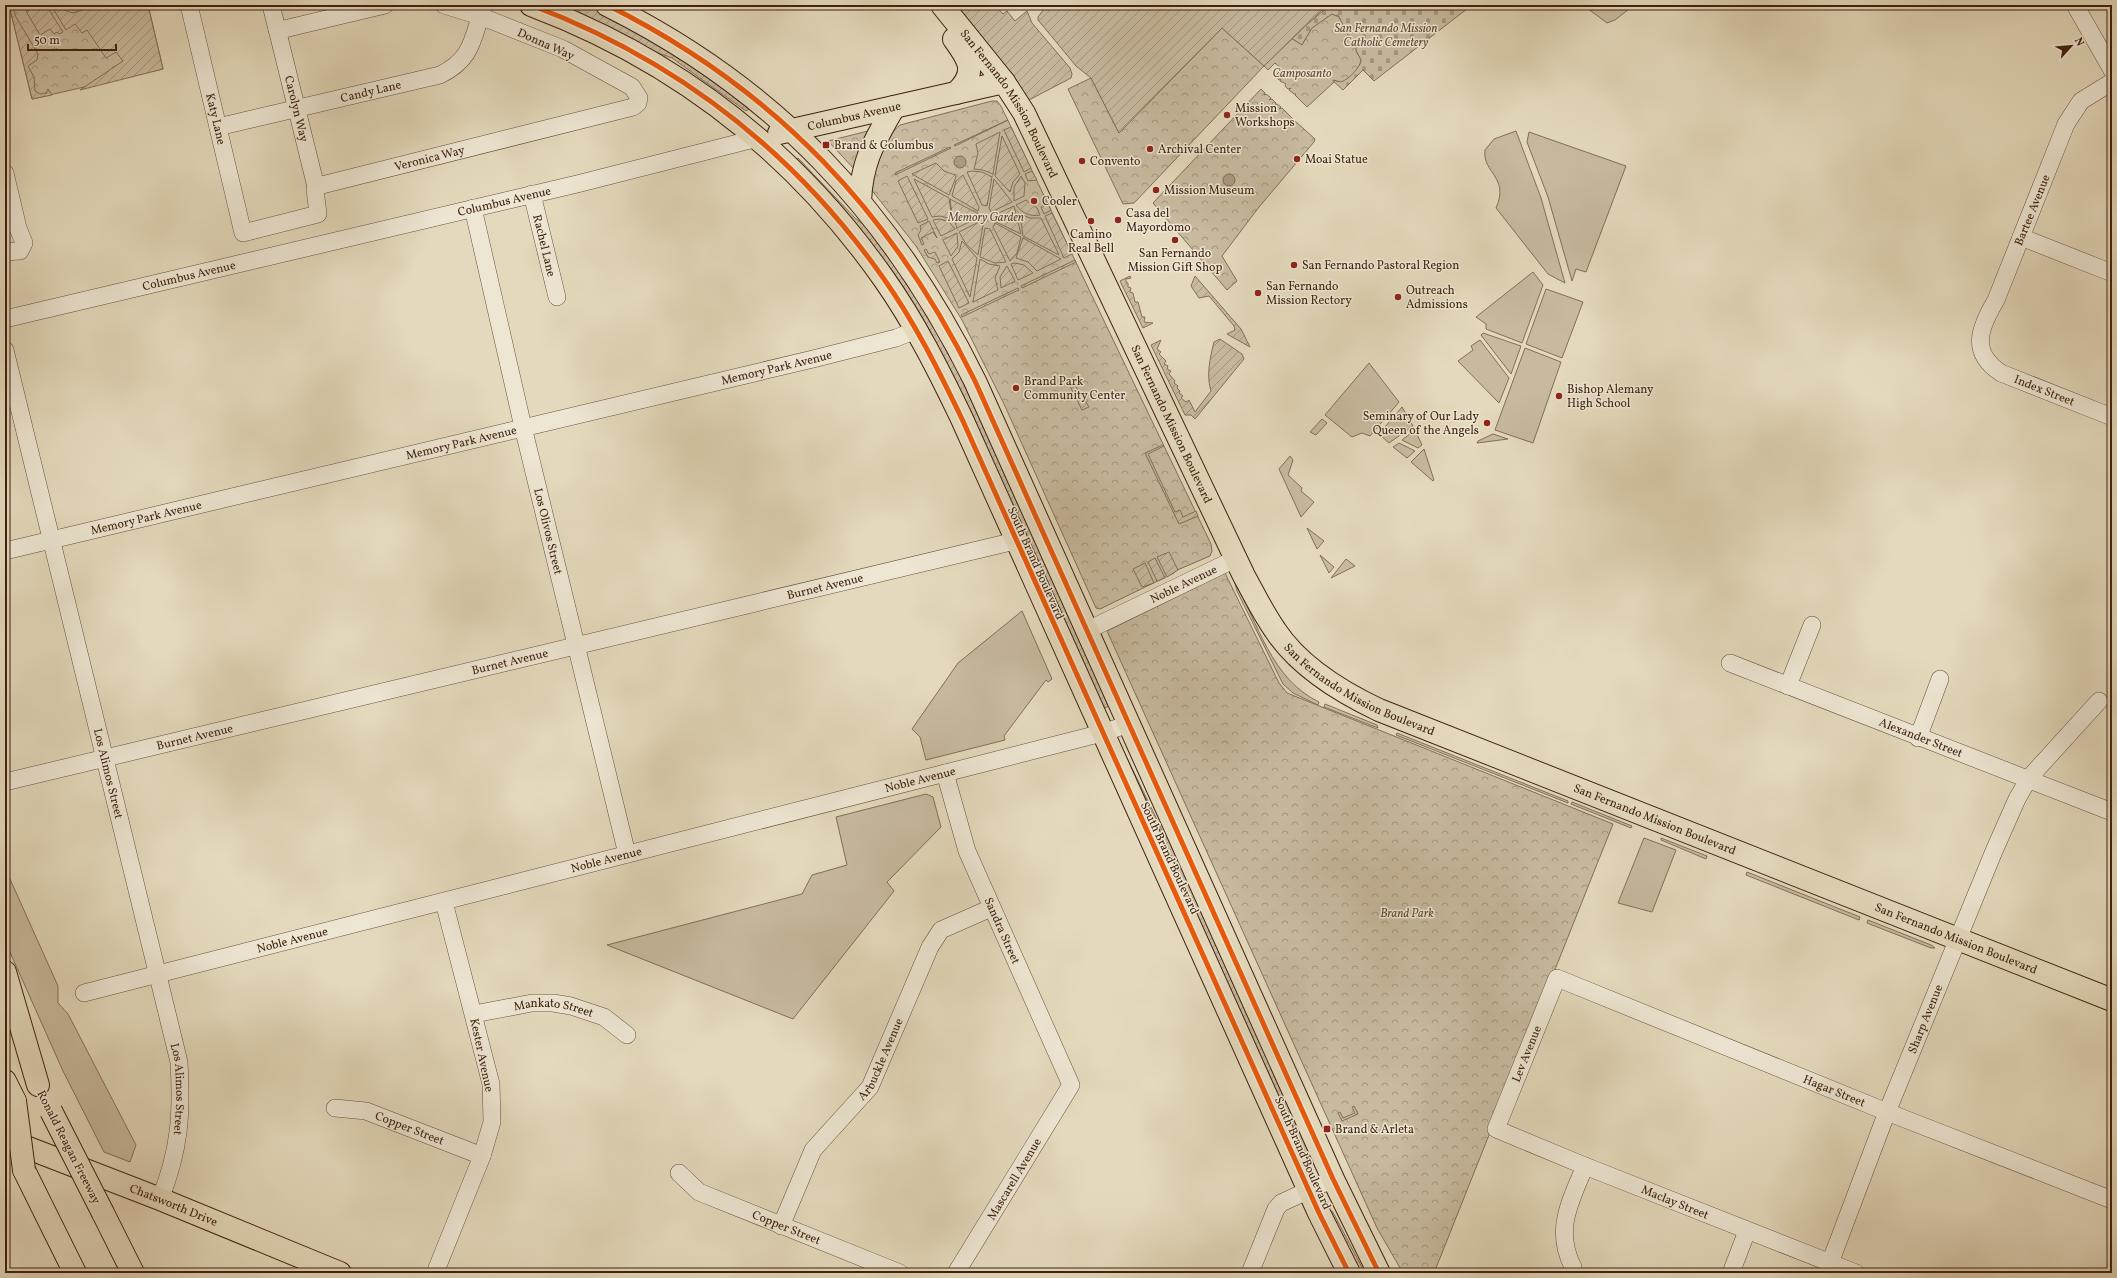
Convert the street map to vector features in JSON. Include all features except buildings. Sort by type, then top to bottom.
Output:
[{"type":"main road","name":"South Brand Boulevard","points":[[531,5],[608,39],[664,69],[722,108],[758,138],[799,176],[853,237],[885,280],[916,330],[962,419],[1015,541],[1308,1189],[1348,1273]]},
{"type":"main road","name":"South Brand Boulevard","points":[[607,5],[647,25],[715,68],[747,92],[810,148],[860,201],[907,262],[928,295],[961,353],[1088,630],[1333,1179],[1379,1273]]},
{"type":"main road","points":[[931,5],[938,18],[965,54],[969,64],[968,81],[956,93]]},
{"type":"main road","name":"San Fernando Mission Boulevard","points":[[942,5],[1004,82],[1024,113],[1236,559],[1276,631],[1316,672],[1356,699],[1958,940],[2112,1000]]},
{"type":"main road","name":"Columbus Avenue","points":[[758,138],[1004,82]]},
{"type":"main road","points":[[860,201],[861,178],[869,152],[894,107]]},
{"type":"main road","points":[[5,972],[38,1085]]},
{"type":"main road","name":"Ronald Reagan Freeway","points":[[5,1020],[133,1273]]},
{"type":"main road","points":[[5,1081],[15,1101],[24,1170]]},
{"type":"main road","points":[[5,1132],[75,1273]]},
{"type":"main road","name":"Chatsworth Drive","points":[[5,1139],[160,1199],[340,1273]]},
{"type":"street","name":"Katy Lane","points":[[189,5],[243,233],[318,214],[316,187]]},
{"type":"street","points":[[271,5],[277,29],[285,29],[385,5]]},
{"type":"street","name":"Donna Way","points":[[444,5],[482,10],[563,49],[632,87],[639,98]]},
{"type":"street","points":[[2076,5],[2112,70]]},
{"type":"street","name":"Candy Lane","points":[[218,127],[440,75],[456,68],[468,54],[482,10]]},
{"type":"street","name":"Carolyn Way","points":[[277,29],[295,109],[316,187]]},
{"type":"street","name":"Bartee Avenue","points":[[1984,356],[1980,336],[1982,324],[1996,300],[2071,115],[2077,106],[2089,95],[2112,82]]},
{"type":"street","name":"Veronica Way","points":[[316,187],[633,107],[638,103],[639,98]]},
{"type":"street","name":"Columbus Avenue","points":[[5,319],[532,194],[758,138]]},
{"type":"street","points":[[5,173],[18,228],[23,237],[23,248],[15,253],[5,252]]},
{"type":"street","name":"Rachel Lane","points":[[532,194],[557,297]]},
{"type":"street","name":"Los Olivos Street","points":[[473,208],[523,427],[627,854]]},
{"type":"street","points":[[2021,237],[2112,273]]},
{"type":"street","name":"Memory Park Avenue","points":[[5,551],[813,359],[896,338],[916,330]]},
{"type":"street","name":"Los Alimos Street","points":[[5,350],[180,1062],[182,1098],[180,1132],[170,1175],[160,1199]]},
{"type":"street","name":"Index Street","points":[[1984,356],[1990,366],[2001,373],[2112,417]]},
{"type":"street","name":"Burnet Avenue","points":[[5,782],[1015,541]]},
{"type":"street","name":"Noble Avenue","points":[[1088,630],[1236,559]]},
{"type":"street","points":[[1788,686],[1812,625]]},
{"type":"street","name":"Alexander Street","points":[[1730,663],[1918,738],[2029,778],[2112,812]]},
{"type":"street","points":[[1918,738],[1940,679]]},
{"type":"street","name":"Sharp Avenue","points":[[1830,1263],[1887,1112],[1994,851],[2017,799],[2029,778],[2099,701]]},
{"type":"street","name":"Noble Avenue","points":[[84,994],[1102,733],[1129,724]]},
{"type":"street","name":"Sandra Street","points":[[945,773],[967,851],[990,908],[1071,1085]]},
{"type":"street","name":"Kester Avenue","points":[[435,1273],[482,1156],[492,1122],[491,1084],[444,902]]},
{"type":"street","name":"Arbuckle Avenue","points":[[781,1226],[812,1150],[870,1087],[930,947],[942,930],[990,908]]},
{"type":"street","name":"Hagar Street","points":[[1557,978],[1887,1112],[2112,1200]]},
{"type":"street","name":"Lev Avenue","points":[[1496,1129],[1557,978]]},
{"type":"street","name":"Mankato Street","points":[[474,1014],[532,1003],[553,1003],[571,1006],[604,1017],[627,1035]]},
{"type":"street","name":"Mascarell Avenue","points":[[956,1273],[1071,1085]]},
{"type":"street","name":"Copper Street","points":[[335,1108],[366,1111],[482,1156]]},
{"type":"street","name":"Maclay Street","points":[[1496,1129],[1747,1231],[1856,1273]]},
{"type":"street","points":[[1573,1267],[1567,1255],[1564,1244],[1566,1216],[1585,1166]]},
{"type":"street","name":"Copper Street","points":[[679,1172],[699,1192],[900,1273]]},
{"type":"street","points":[[1250,1273],[1276,1209],[1288,1198],[1333,1179]]},
{"type":"street","points":[[1731,1273],[1747,1231]]},
{"type":"green space","points":[[9,5],[148,5],[163,69],[32,99]]},
{"type":"green space","points":[[9,5],[12,5],[16,17],[38,54],[37,60],[28,66],[34,77],[35,91],[40,94],[46,93],[48,89],[52,95],[32,99]]},
{"type":"green space","points":[[41,5],[46,5],[63,32],[59,34],[57,32],[54,34],[50,29],[40,35],[26,11]]},
{"type":"green space","points":[[51,5],[73,13],[99,5],[148,5],[163,69],[80,90],[123,61],[116,52],[106,58],[87,30],[82,33],[75,24],[66,30]]},
{"type":"green space","points":[[556,5],[592,7],[621,20],[675,51],[749,109],[746,111],[672,58],[645,48]]},
{"type":"green space","points":[[952,5],[995,5],[1003,14],[1007,11],[1015,21],[1027,11],[1032,23],[1070,68],[1072,74],[1071,78],[1027,101]]},
{"type":"green space","points":[[1047,5],[1320,5],[1323,9],[1264,66],[1222,28],[1119,133],[1091,78],[1076,66],[1038,20],[1038,17]]},
{"type":"green space","name":"San Fernando Mission Catholic Cemetery","points":[[1320,5],[1472,5],[1374,81],[1363,70],[1343,90],[1330,78],[1338,81],[1346,79],[1358,67],[1361,60],[1356,51],[1354,40],[1347,34],[1338,15],[1327,17],[1325,20],[1312,28],[1302,45],[1291,38],[1323,11]]},
{"type":"green space","points":[[1583,5],[1634,5],[1615,20],[1607,23]]},
{"type":"green space","name":"Camposanto","points":[[1332,14],[1339,17],[1347,34],[1356,42],[1356,51],[1361,60],[1359,66],[1351,76],[1341,82],[1333,80],[1334,82],[1307,107],[1295,95],[1296,94],[1289,90],[1291,88],[1288,89],[1285,86],[1286,84],[1280,81],[1281,79],[1279,80],[1275,76],[1282,69],[1275,63],[1268,70],[1264,66],[1291,38],[1302,45],[1312,28]]},
{"type":"green space","points":[[1222,28],[1264,66],[1134,203],[1123,204],[1068,89],[1091,78],[1119,133]]},
{"type":"green space","points":[[1261,89],[1265,93],[1264,95],[1266,94],[1271,98],[1269,100],[1272,99],[1276,103],[1275,105],[1277,104],[1281,107],[1279,109],[1282,108],[1294,120],[1293,122],[1295,121],[1315,139],[1259,207],[1222,256],[1237,281],[1227,290],[1153,203]]},
{"type":"green space","name":"Memory Garden","points":[[992,101],[997,101],[1001,106],[1211,544],[1212,551],[1210,556],[1175,571],[1174,573],[1100,609],[1096,608],[1004,404],[962,320],[916,246],[870,188],[873,171],[883,145],[900,125]]},
{"type":"green space","points":[[1008,120],[955,146],[954,145]]},
{"type":"green space","points":[[1011,127],[1031,168],[1024,172],[1004,130]]},
{"type":"green space","points":[[868,131],[870,136],[856,171],[828,141]]},
{"type":"green space","points":[[1516,131],[1541,198],[1565,283],[1548,274],[1496,208],[1500,189],[1498,182],[1487,164],[1485,150],[1494,139]]},
{"type":"green space","points":[[1000,132],[993,174],[983,170],[974,169],[978,153],[976,144]]},
{"type":"green space","points":[[1529,132],[1626,166],[1586,272],[1576,269],[1572,281],[1548,197],[1527,142]]},
{"type":"green space","points":[[1002,136],[1020,174],[1013,182],[1010,192],[995,176]]},
{"type":"green space","points":[[950,147],[951,148],[895,175],[895,173]]},
{"type":"green space","points":[[798,158],[855,218],[874,233],[943,337],[1109,706],[1100,710],[971,425],[795,161]]},
{"type":"green space","points":[[936,163],[944,171],[955,175],[956,177],[949,195],[912,174]]},
{"type":"green space","points":[[1032,171],[1037,180],[1028,181],[1025,174]]},
{"type":"green space","points":[[967,172],[982,172],[992,177],[987,206],[982,205]]},
{"type":"green space","points":[[963,175],[979,207],[978,211],[952,196],[956,181]]},
{"type":"green space","points":[[907,176],[928,219],[918,223],[898,181]]},
{"type":"green space","points":[[1021,176],[1025,183],[1024,196],[1014,201],[1014,187]]},
{"type":"green space","points":[[914,179],[949,198],[952,219],[940,216],[932,217]]},
{"type":"green space","points":[[994,179],[1012,202],[991,212],[989,208]]},
{"type":"green space","points":[[950,199],[977,213],[979,217],[957,228],[952,213]]},
{"type":"green space","points":[[1026,200],[1037,208],[1040,215],[1026,214],[1016,205]]},
{"type":"green space","points":[[1047,202],[1051,210],[1044,214],[1041,207]]},
{"type":"green space","points":[[1014,206],[1021,234],[994,221],[992,216]]},
{"type":"green space","points":[[1052,213],[1072,254],[1064,258],[1045,216]]},
{"type":"green space","points":[[1020,214],[1030,218],[1041,218],[1059,255],[1023,236]]},
{"type":"green space","points":[[940,219],[949,222],[955,229],[941,236],[933,220]]},
{"type":"green space","points":[[929,221],[937,238],[933,232],[921,238],[924,244],[922,245],[918,235],[921,230],[920,226]]},
{"type":"green space","points":[[981,221],[983,225],[978,255],[966,244],[959,232]]},
{"type":"green space","points":[[995,223],[1021,237],[1017,253],[1010,261],[993,227]]},
{"type":"green space","points":[[985,228],[990,229],[1006,262],[995,263],[980,257]]},
{"type":"green space","points":[[957,233],[958,246],[951,256],[943,240]]},
{"type":"green space","points":[[1023,238],[1061,259],[1037,271],[1028,262],[1016,258]]},
{"type":"green space","points":[[962,241],[977,258],[970,297],[952,259],[959,252]]},
{"type":"green space","points":[[926,249],[929,254],[935,252],[940,262],[937,263],[935,259],[928,257],[924,250]]},
{"type":"green space","points":[[980,259],[989,264],[1000,266],[995,278],[998,290],[973,302]]},
{"type":"green space","points":[[1075,260],[1076,262],[1022,288],[1021,286]]},
{"type":"green space","points":[[948,261],[969,303],[959,308],[939,266]]},
{"type":"green space","points":[[1015,263],[1024,265],[1033,273],[1018,280],[1011,264]]},
{"type":"green space","points":[[1007,266],[1015,281],[1001,288],[1000,277]]},
{"type":"green space","points":[[1533,272],[1543,285],[1522,343],[1486,329],[1486,324],[1476,317]]},
{"type":"green space","points":[[1130,276],[1131,278],[1126,279],[1126,282],[1128,283],[1128,287],[1131,288],[1130,292],[1133,293],[1135,302],[1138,302],[1142,317],[1145,317],[1144,322],[1153,323],[1143,328],[1120,281]]},
{"type":"green space","points":[[1195,276],[1241,329],[1250,347],[1227,334],[1235,330],[1234,326],[1209,296],[1199,298],[1191,286]]},
{"type":"green space","points":[[1018,288],[1019,290],[962,317],[961,315]]},
{"type":"green space","points":[[1546,289],[1583,302],[1562,358],[1526,344]]},
{"type":"green space","points":[[1483,333],[1521,346],[1511,374],[1481,335]]},
{"type":"green space","points":[[1220,339],[1242,354],[1244,359],[1195,419],[1191,415],[1185,415],[1151,345],[1161,340],[1157,349],[1161,352],[1159,354],[1166,361],[1164,364],[1168,366],[1167,369],[1171,371],[1169,374],[1175,381],[1174,383],[1178,386],[1177,388],[1180,391],[1179,393],[1183,396],[1181,398],[1186,402],[1189,400],[1195,412],[1211,391],[1209,379],[1210,361],[1214,342]]},
{"type":"green space","points":[[1480,340],[1509,378],[1499,403],[1458,361],[1473,350],[1471,346]]},
{"type":"green space","points":[[1525,348],[1561,362],[1533,443],[1495,430]]},
{"type":"green space","points":[[1369,363],[1399,402],[1370,436],[1362,433],[1352,437],[1325,415]]},
{"type":"green space","points":[[1070,380],[1080,392],[1089,407],[1082,410],[1068,382]]},
{"type":"green space","points":[[1402,407],[1413,426],[1389,443],[1379,434]]},
{"type":"green space","points":[[1322,419],[1327,423],[1316,435],[1310,432]]},
{"type":"green space","points":[[1415,430],[1422,445],[1418,448],[1402,440]]},
{"type":"green space","points":[[1493,434],[1508,439],[1477,443],[1478,441]]},
{"type":"green space","points":[[1399,443],[1415,451],[1407,458],[1393,447]]},
{"type":"green space","points":[[1163,445],[1164,446],[1148,454],[1175,512],[1180,510],[1183,517],[1196,511],[1198,516],[1179,524],[1145,453]]},
{"type":"green space","points":[[1424,449],[1434,480],[1433,481],[1411,462]]},
{"type":"green space","points":[[1290,456],[1293,460],[1288,475],[1302,488],[1301,491],[1314,502],[1301,517],[1279,469]]},
{"type":"green space","points":[[1307,528],[1324,541],[1317,549]]},
{"type":"green space","points":[[1169,552],[1178,570],[1167,577],[1157,557]]},
{"type":"green space","points":[[1320,555],[1334,567],[1329,573]]},
{"type":"green space","points":[[1155,558],[1165,578],[1157,581],[1148,562]]},
{"type":"green space","points":[[1346,559],[1355,566],[1331,578]]},
{"type":"green space","points":[[1145,563],[1154,583],[1142,587],[1133,569]]},
{"type":"green space","name":"Brand Park","points":[[1225,573],[1279,683],[1287,693],[1613,824],[1434,1273],[1403,1273],[1377,1228],[1107,631]]},
{"type":"green space","points":[[1234,580],[1277,665],[1303,692],[1319,702],[1318,705],[1293,693],[1283,684],[1237,591]]},
{"type":"green space","points":[[1022,611],[1052,679],[1048,682],[1046,680],[1004,736],[1005,740],[926,760],[920,737],[912,729],[958,663]]},
{"type":"green space","points":[[1325,704],[1377,725],[1378,728],[1324,707]]},
{"type":"green space","points":[[1397,733],[1568,801],[1568,803],[1396,735]]},
{"type":"green space","points":[[1127,758],[1164,834],[1180,856],[1309,1152],[1309,1157],[1302,1160],[1123,760]]},
{"type":"green space","points":[[926,794],[933,797],[941,827],[887,882],[894,891],[793,1019],[607,945],[802,894],[812,875],[847,865],[836,817]]},
{"type":"green space","points":[[1572,802],[1632,826],[1631,828],[1571,804]]},
{"type":"green space","points":[[1644,838],[1676,850],[1652,912],[1618,903]]},
{"type":"green space","points":[[1661,838],[1707,856],[1706,859],[1661,840]]},
{"type":"green space","points":[[5,868],[58,986],[58,1003],[68,1014],[136,1145],[130,1162],[104,1152],[63,1071],[5,941]]},
{"type":"green space","points":[[1747,872],[1860,917],[1859,920],[1746,875]]},
{"type":"green space","points":[[1868,920],[1931,945],[1935,948],[1931,948],[1867,923]]},
{"type":"green space","points":[[1354,1106],[1358,1114],[1342,1121],[1338,1113],[1340,1112],[1343,1118],[1355,1113],[1352,1107]]},
{"type":"green space","points":[[1332,1211],[1365,1273],[1357,1273],[1326,1213]]},
{"type":"water","points":[[960,156],[964,158],[966,162],[964,166],[960,168],[956,166],[954,162],[956,158]]},
{"type":"water","points":[[1227,174],[1231,174],[1235,180],[1231,186],[1227,186],[1223,182],[1223,178]]},
{"type":"cycle path","points":[[531,5],[584,27],[635,53],[683,82],[728,115],[771,151],[811,190],[849,233],[884,279],[906,313],[926,348],[962,419],[1319,1213],[1349,1273]]},
{"type":"cycle path","points":[[607,5],[668,38],[724,76],[776,117],[823,162],[867,210],[906,263],[942,320],[975,381],[1333,1179],[1379,1273]]},
{"type":"place","name":"Mission Workshops","points":[[1227,115]]},
{"type":"place","name":"Brand & Columbus","points":[[826,145]]},
{"type":"place","name":"Archival Center","points":[[1150,149]]},
{"type":"place","name":"Moai Statue","points":[[1297,159]]},
{"type":"place","name":"Convento","points":[[1082,161]]},
{"type":"place","name":"Mission Museum","points":[[1156,190]]},
{"type":"place","name":"Cooler","points":[[1034,201]]},
{"type":"place","name":"Casa del Mayordomo","points":[[1118,220]]},
{"type":"place","name":"Camino Real Bell","points":[[1091,221]]},
{"type":"place","name":"San Fernando Mission Gift Shop","points":[[1175,240]]},
{"type":"place","name":"San Fernando Pastoral Region","points":[[1294,265]]},
{"type":"place","name":"San Fernando Mission Rectory","points":[[1258,293]]},
{"type":"place","name":"Outreach Admissions","points":[[1398,297]]},
{"type":"place","name":"Brand Park Community Center","points":[[1016,388]]},
{"type":"place","name":"Bishop Alemany High School","points":[[1559,396]]},
{"type":"place","name":"Seminary of Our Lady Queen of the Angels","points":[[1487,423]]},
{"type":"place","name":"Brand & Arleta","points":[[1327,1129]]}]
